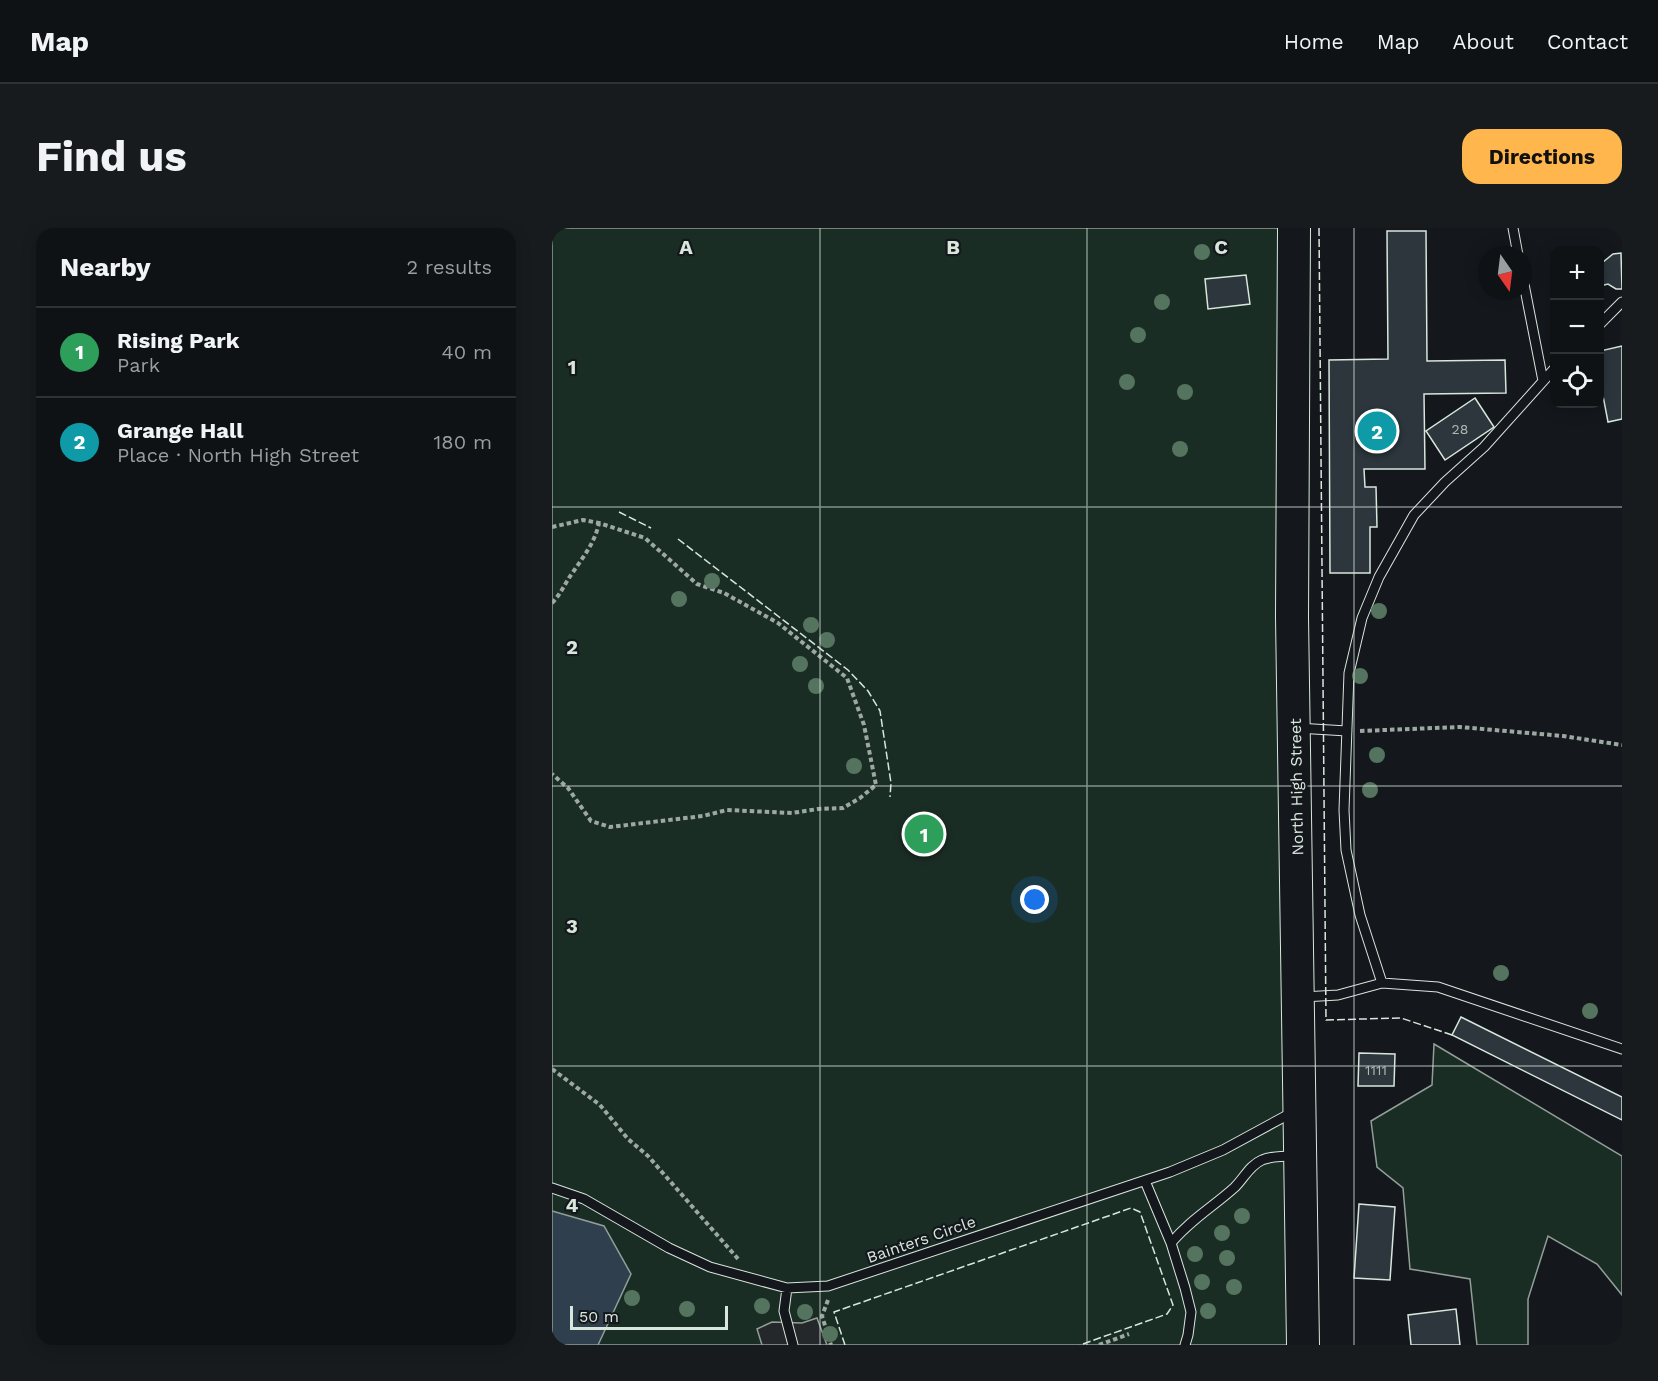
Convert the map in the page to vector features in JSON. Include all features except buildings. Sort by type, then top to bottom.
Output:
[{"type":"highway","name":"North High Street","points":[[1294,228],[1292,617],[1303,1345]]},
{"type":"lane","points":[[1513,228],[1516,246]]},
{"type":"lane","points":[[1527,300],[1543,381]]},
{"type":"lane","points":[[1604,319],[1622,302]]},
{"type":"lane","points":[[1382,983],[1360,915],[1346,850],[1344,810],[1349,673],[1362,618],[1379,577],[1414,515],[1444,482],[1484,447],[1550,373]]},
{"type":"lane","points":[[1295,728],[1347,731]]},
{"type":"lane","points":[[1299,998],[1338,995],[1382,983],[1438,987],[1622,1049]]},
{"type":"lane","name":"Bainters Circle","points":[[552,1188],[584,1199],[669,1248],[710,1267],[787,1288],[834,1285],[1124,1186],[1145,1181],[1223,1150],[1299,1108]]},
{"type":"lane","points":[[1171,1243],[1185,1226],[1236,1186],[1261,1160],[1282,1156],[1300,1156]]},
{"type":"lane","points":[[1145,1181],[1171,1243],[1191,1312],[1185,1345]]},
{"type":"lane","points":[[787,1288],[784,1311],[793,1345]]},
{"type":"path","points":[[552,527],[575,520],[584,520],[645,538],[697,584],[724,593],[778,623],[847,678],[864,725],[876,785],[843,808],[792,813],[727,810],[703,816],[610,827],[591,821],[568,788],[552,774]]},
{"type":"path","points":[[552,603],[561,594],[571,574],[597,536],[599,523]]},
{"type":"path","points":[[1347,731],[1460,727],[1563,736],[1622,745]]},
{"type":"path","points":[[552,1070],[600,1105],[628,1139],[648,1156],[710,1226],[739,1260],[750,1278]]},
{"type":"path","points":[[831,1345],[822,1317],[834,1285]]},
{"type":"path","points":[[1099,1345],[1129,1334]]},
{"type":"green space","points":[[552,228],[1294,228],[1303,1345],[552,1345]]},
{"type":"green space","points":[[1434,1044],[1622,1156],[1622,1295],[1597,1264],[1548,1236],[1528,1299],[1528,1345],[1477,1345],[1470,1279],[1410,1269],[1403,1188],[1377,1167],[1371,1121],[1432,1085]]},
{"type":"shaded area","points":[[817,1318],[827,1345],[762,1345],[757,1329],[772,1322],[802,1323]]},
{"type":"water","points":[[552,1211],[604,1226],[631,1274],[598,1345],[552,1345]]},
{"type":"fence","points":[[1319,228],[1326,1020],[1401,1018],[1452,1035]]},
{"type":"fence","points":[[619,512],[651,528]]},
{"type":"fence","points":[[678,539],[848,670],[868,691],[880,711],[891,783],[890,797]]},
{"type":"fence","points":[[845,1345],[834,1312],[1131,1208],[1140,1212],[1173,1305],[1167,1314],[1080,1345]]},
{"type":"place","name":"Grange Hall","points":[[1377,431]]},
{"type":"place","name":"Rising Park","points":[[924,834]]}]
